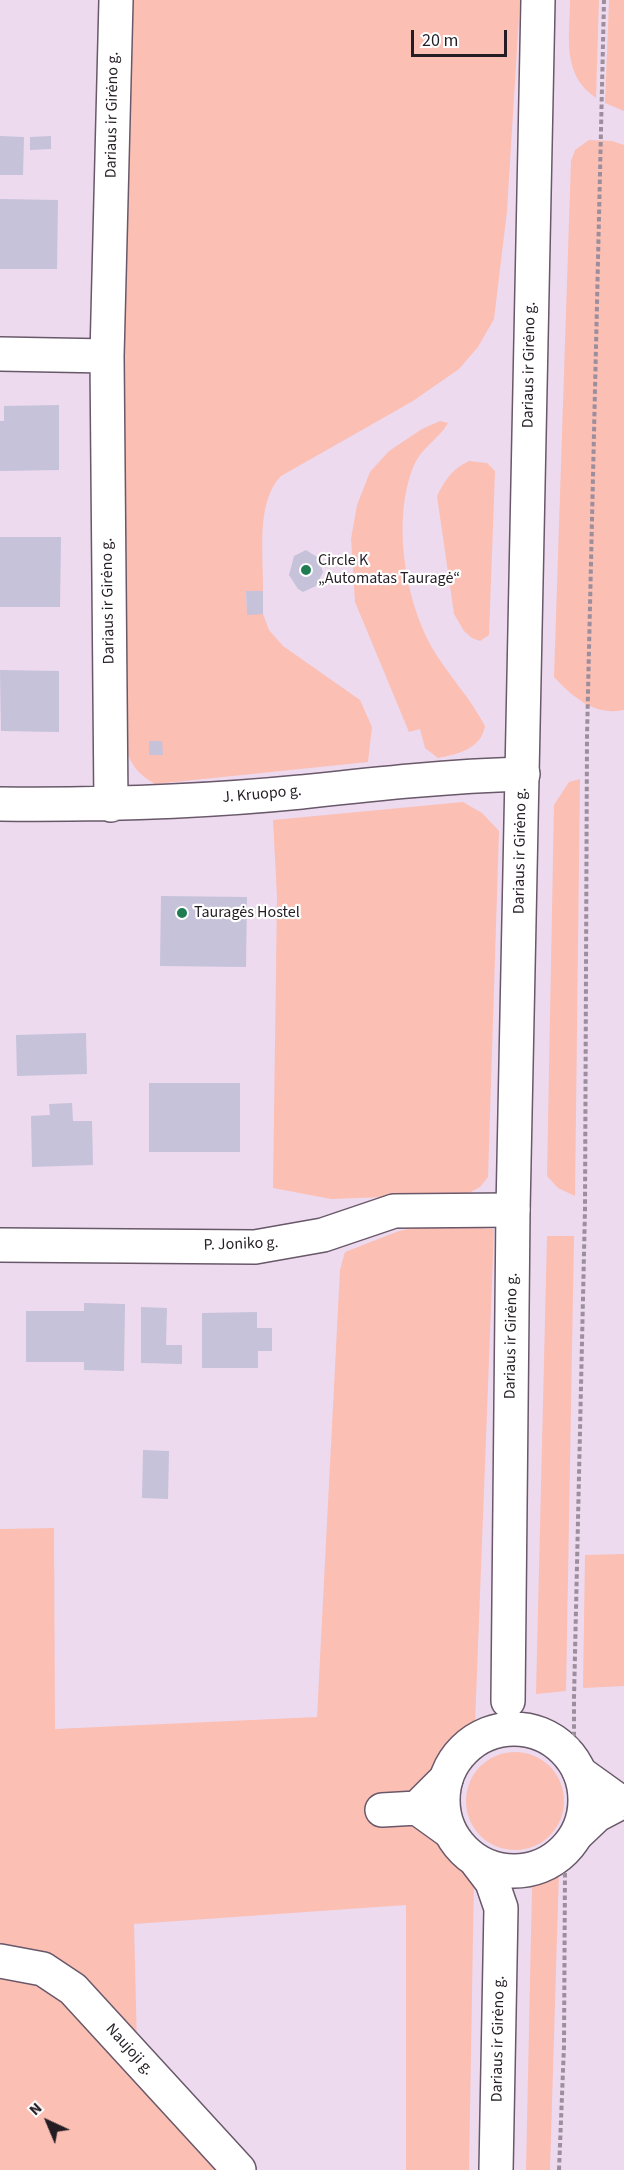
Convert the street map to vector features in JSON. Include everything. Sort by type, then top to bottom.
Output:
[{"type":"main road","name":"Dariaus ir Girėno g.","points":[[111,805],[107,356],[116,0]]},
{"type":"main road","name":"Dariaus ir Girėno g.","points":[[508,1701],[513,1210],[538,0]]},
{"type":"main road","points":[[0,354],[107,356]]},
{"type":"main road","name":"J. Kruopo g.","points":[[0,804],[111,805],[300,792],[426,779],[523,774]]},
{"type":"main road","name":"P. Joniko g.","points":[[0,1245],[255,1247],[323,1235],[394,1211],[513,1210]]},
{"type":"main road","points":[[417,1808],[446,1779],[464,1749],[495,1721],[508,1701],[522,1719],[558,1744],[571,1757],[580,1758],[622,1801],[597,1815],[575,1847],[535,1869],[515,1887],[501,1908]]},
{"type":"main road","points":[[476,1739],[492,1732],[509,1729],[542,1734]]},
{"type":"main road","points":[[575,1847],[584,1814],[586,1793],[580,1758]]},
{"type":"main road","points":[[446,1779],[442,1803],[449,1831],[460,1848],[476,1861],[492,1882],[501,1908]]},
{"type":"main road","points":[[382,1810],[417,1808],[449,1831]]},
{"type":"main road","points":[[476,1861],[495,1870],[514,1872],[535,1869]]},
{"type":"main road","name":"Dariaus ir Girėno g.","points":[[496,2170],[501,1908]]},
{"type":"main road","name":"Naujoji g.","points":[[0,1961],[43,1969],[73,1989],[239,2170]]},
{"type":"path","points":[[580,1758],[574,1738],[574,1708],[585,1209],[587,724],[604,0]]},
{"type":"path","points":[[559,2170],[564,2046],[565,1868],[575,1847]]},
{"type":"shaded area","points":[[129,0],[520,0],[507,211],[494,319],[478,347],[459,369],[413,401],[281,476],[267,500],[264,515],[263,591],[246,592],[247,614],[263,614],[269,630],[283,646],[360,700],[372,727],[368,762],[155,784],[137,770],[126,750],[121,350]]},
{"type":"shaded area","points":[[570,0],[599,0],[596,98],[577,78],[572,66],[569,41]]},
{"type":"shaded area","points":[[609,0],[624,0],[624,111],[605,103]]},
{"type":"shaded area","points":[[589,140],[612,141],[624,145],[624,710],[613,711],[585,703],[554,677],[571,161],[575,150]]},
{"type":"shaded area","points":[[440,421],[448,423],[417,459],[407,486],[404,508],[404,557],[414,604],[431,646],[485,726],[483,734],[474,745],[461,752],[438,758],[425,748],[420,729],[409,732],[355,602],[351,539],[357,505],[370,472],[389,451],[422,429]]},
{"type":"shaded area","points":[[469,461],[487,463],[495,471],[489,635],[480,641],[464,631],[454,614],[437,496],[450,476]]},
{"type":"shaded area","points":[[580,779],[575,1196],[558,1188],[547,1176],[554,805],[569,782]]},
{"type":"shaded area","points":[[463,802],[482,813],[499,831],[488,1177],[480,1187],[467,1194],[331,1199],[273,1188],[277,897],[273,820]]},
{"type":"shaded area","points":[[432,1224],[494,1229],[475,1724],[445,1758],[418,1818],[448,1844],[474,1877],[469,2170],[406,2170],[406,1905],[134,1924],[137,2047],[248,2170],[0,2170],[0,1529],[54,1528],[55,1729],[317,1717],[340,1270],[345,1252],[399,1231]]},
{"type":"shaded area","points":[[547,1236],[574,1236],[566,1691],[536,1694]]},
{"type":"shaded area","points":[[624,1554],[624,1686],[583,1688],[585,1555]]},
{"type":"shaded area","points":[[515,1752],[534,1756],[550,1766],[560,1782],[564,1801],[560,1820],[550,1836],[534,1846],[515,1850],[496,1846],[480,1836],[470,1820],[466,1801],[470,1782],[480,1766],[496,1756]]},
{"type":"shaded area","points":[[559,1870],[550,2170],[526,2170],[532,1887]]},
{"type":"building","points":[[0,136],[24,137],[23,175],[0,175]]},
{"type":"building","points":[[51,136],[51,149],[30,150],[30,137]]},
{"type":"building","points":[[0,199],[58,200],[57,269],[0,269]]},
{"type":"building","points":[[59,405],[59,470],[0,471],[0,421],[4,421],[4,406]]},
{"type":"building","points":[[0,537],[61,537],[60,607],[0,607]]},
{"type":"building","points":[[306,550],[317,557],[323,572],[316,586],[303,592],[298,589],[289,575],[294,556]]},
{"type":"building","points":[[246,591],[263,591],[263,614],[247,615]]},
{"type":"building","points":[[0,670],[59,671],[59,732],[1,731]]},
{"type":"building","points":[[149,741],[162,741],[163,755],[149,755]]},
{"type":"building","points":[[161,896],[247,897],[246,967],[160,966]]},
{"type":"building","points":[[86,1033],[87,1074],[17,1076],[16,1035]]},
{"type":"building","points":[[149,1083],[240,1083],[240,1152],[149,1152]]},
{"type":"building","points":[[72,1103],[73,1121],[92,1121],[93,1165],[32,1167],[31,1116],[50,1115],[49,1104]]},
{"type":"building","points":[[84,1303],[125,1304],[124,1371],[84,1370],[84,1362],[26,1362],[26,1311],[84,1311]]},
{"type":"building","points":[[141,1307],[167,1308],[166,1345],[182,1345],[182,1364],[141,1363]]},
{"type":"building","points":[[257,1312],[257,1328],[272,1328],[272,1351],[258,1351],[258,1368],[202,1368],[202,1313]]},
{"type":"building","points":[[143,1450],[169,1451],[168,1499],[142,1498]]},
{"type":"place","name":"Circle K „Automatas Tauragė“","points":[[306,570]]},
{"type":"place","name":"Tauragės Hostel","points":[[182,913]]}]
